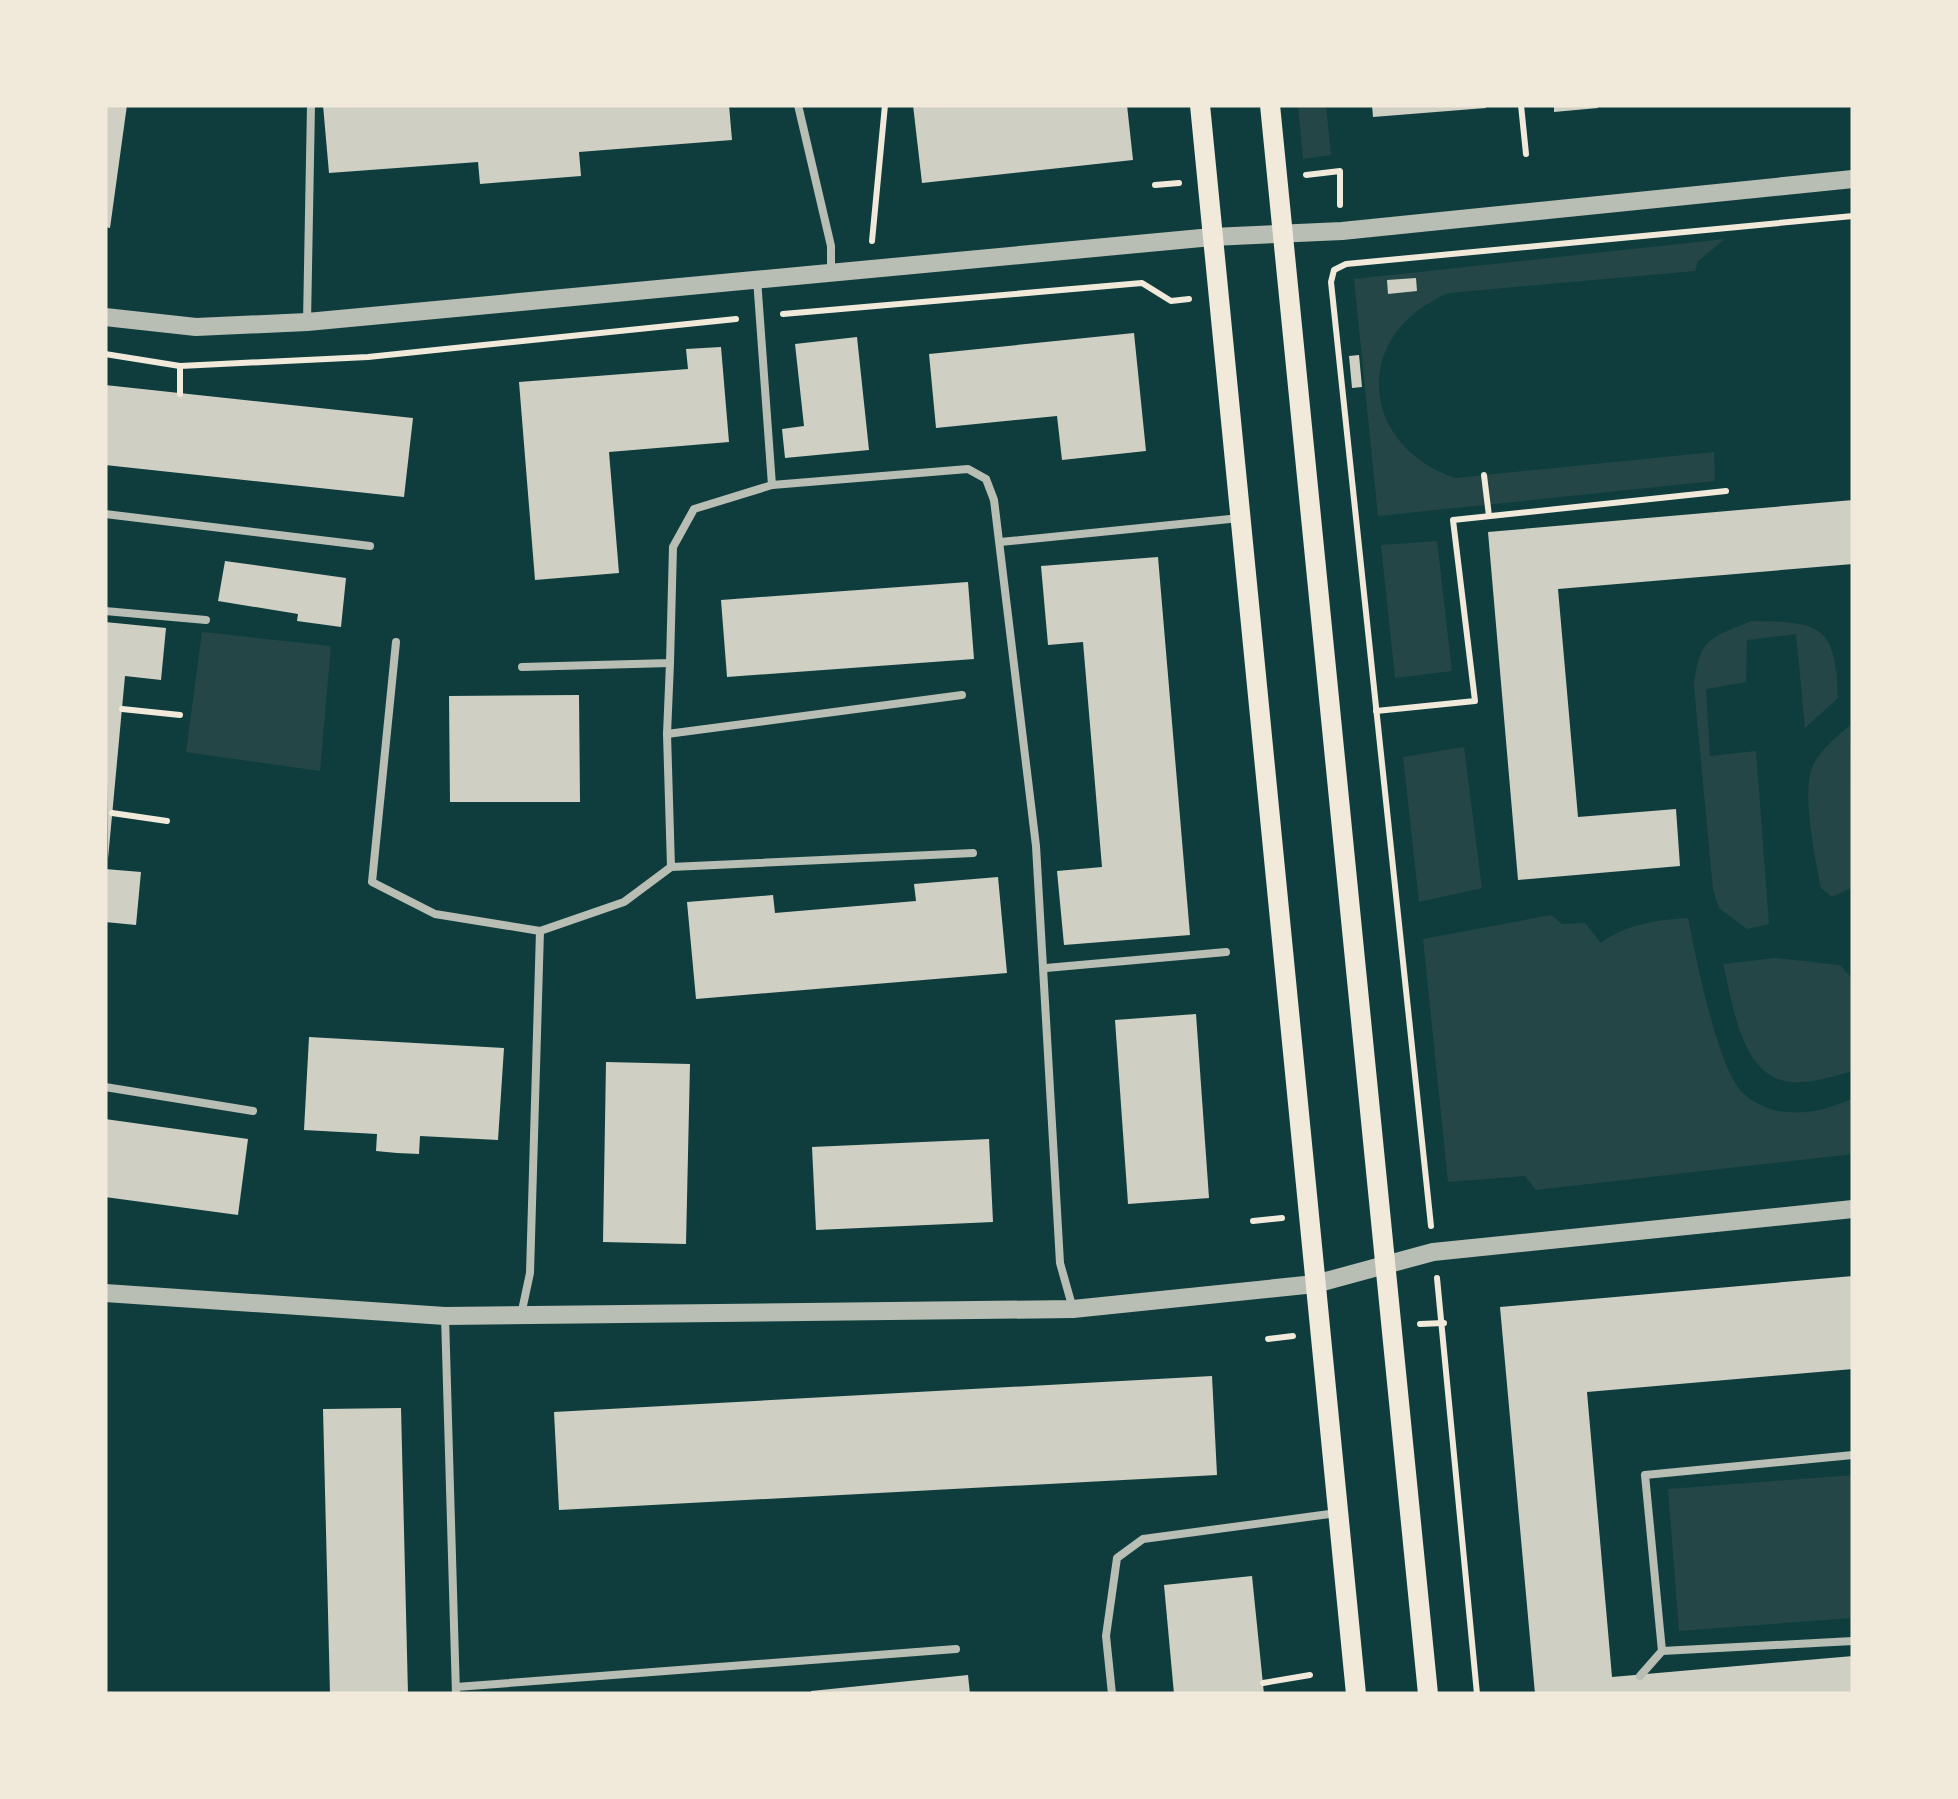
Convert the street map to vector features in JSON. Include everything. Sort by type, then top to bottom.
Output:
[{"type":"main road","points":[[1200,105],[1356,1694]]},
{"type":"main road","points":[[1270,105],[1428,1694]]},
{"type":"street","points":[[105,316],[196,327],[307,322],[1853,179]]},
{"type":"street","points":[[105,1292],[445,1316],[1073,1309],[1315,1284],[1433,1252],[1853,1209]]},
{"type":"lane","points":[[307,322],[311,105]]},
{"type":"lane","points":[[798,105],[831,246],[831,272]]},
{"type":"lane","points":[[757,279],[756,317],[772,485]]},
{"type":"lane","points":[[672,868],[667,734],[673,547],[694,510],[772,485],[968,469],[986,479],[1000,542],[1046,968],[1060,1264],[1073,1309]]},
{"type":"lane","points":[[105,514],[370,546]]},
{"type":"lane","points":[[1000,542],[1240,518]]},
{"type":"lane","points":[[105,611],[206,620]]},
{"type":"lane","points":[[396,642],[372,882],[435,914],[540,931],[624,902],[672,868],[973,853]]},
{"type":"lane","points":[[522,667],[670,663]]},
{"type":"lane","points":[[667,734],[962,694]]},
{"type":"lane","points":[[521,1315],[530,1273],[540,931]]},
{"type":"lane","points":[[1046,968],[1226,952]]},
{"type":"lane","points":[[105,1086],[254,1111]]},
{"type":"lane","points":[[445,1316],[456,1690],[956,1649]]},
{"type":"lane","points":[[1662,1651],[1645,1475],[1853,1455]]},
{"type":"lane","points":[[1112,1694],[1106,1636],[1116,1558],[1143,1539],[1338,1513]]},
{"type":"lane","points":[[1640,1676],[1662,1651],[1853,1641]]},
{"type":"path","points":[[1521,105],[1526,154]]},
{"type":"path","points":[[872,241],[886,106]]},
{"type":"path","points":[[1304,175],[1340,171],[1340,201]]},
{"type":"path","points":[[1477,1694],[1444,1322],[1433,1252],[1331,282],[1334,270],[1346,264],[1853,216]]},
{"type":"path","points":[[105,354],[180,366],[368,357],[1142,282],[1171,301]]},
{"type":"path","points":[[180,366],[180,394]]},
{"type":"path","points":[[1484,476],[1489,516]]},
{"type":"path","points":[[1376,711],[1475,701],[1453,520],[1726,491]]},
{"type":"path","points":[[122,709],[180,715]]},
{"type":"path","points":[[112,813],[167,821]]},
{"type":"path","points":[[1392,1326],[1444,1322]]},
{"type":"path","points":[[1268,1340],[1320,1333]]},
{"type":"path","points":[[1263,1683],[1310,1675]]},
{"type":"shaded area","points":[[1298,105],[1326,105],[1331,155],[1303,159]]},
{"type":"shaded area","points":[[1725,239],[1698,261],[1695,271],[1449,293],[1417,311],[1395,334],[1382,360],[1379,387],[1384,415],[1399,440],[1423,462],[1455,478],[1714,452],[1715,481],[1378,516],[1354,279]]},
{"type":"shaded area","points":[[1437,541],[1452,671],[1395,678],[1381,545]]},
{"type":"shaded area","points":[[1751,621],[1793,623],[1820,632],[1833,655],[1838,698],[1805,728],[1796,634],[1747,640],[1746,682],[1706,689],[1710,756],[1756,751],[1769,924],[1747,929],[1719,908],[1713,890],[1694,687],[1699,659],[1708,643]]},
{"type":"shaded area","points":[[202,632],[331,646],[320,771],[186,752]]},
{"type":"shaded area","points":[[1850,725],[1853,887],[1832,897],[1821,888],[1811,831],[1810,775],[1826,747]]},
{"type":"shaded area","points":[[1464,747],[1482,888],[1419,902],[1403,757]]},
{"type":"shaded area","points":[[1551,915],[1562,924],[1585,923],[1601,943],[1642,924],[1688,918],[1709,1011],[1734,1081],[1756,1103],[1784,1112],[1812,1111],[1853,1098],[1853,1154],[1536,1190],[1525,1176],[1448,1182],[1423,939]]},
{"type":"shaded area","points":[[1775,958],[1840,965],[1853,980],[1853,1071],[1814,1081],[1790,1082],[1773,1077],[1749,1052],[1735,1016],[1723,964]]},
{"type":"shaded area","points":[[1853,1475],[1853,1618],[1679,1631],[1668,1489]]},
{"type":"building","points":[[105,105],[127,105],[110,228],[105,227]]},
{"type":"building","points":[[323,105],[729,105],[732,140],[579,152],[581,176],[480,184],[478,162],[329,173]]},
{"type":"building","points":[[913,105],[1127,105],[1133,160],[922,183]]},
{"type":"building","points":[[1372,105],[1486,105],[1486,108],[1373,117]]},
{"type":"building","points":[[1554,105],[1597,105],[1598,108],[1554,112]]},
{"type":"building","points":[[1416,278],[1417,291],[1388,294],[1387,280]]},
{"type":"building","points":[[1134,333],[1146,451],[1062,460],[1057,416],[936,428],[929,354]]},
{"type":"building","points":[[857,337],[869,450],[785,458],[782,429],[804,426],[795,344]]},
{"type":"building","points":[[721,347],[729,442],[609,452],[619,573],[535,580],[519,382],[688,369],[686,349]]},
{"type":"building","points":[[1359,355],[1362,387],[1352,388],[1349,356]]},
{"type":"building","points":[[105,385],[413,418],[404,497],[105,465]]},
{"type":"building","points":[[1853,500],[1853,564],[1558,589],[1578,817],[1676,809],[1680,866],[1518,880],[1488,532]]},
{"type":"building","points":[[1158,557],[1190,935],[1064,945],[1057,871],[1102,867],[1083,642],[1048,645],[1041,566]]},
{"type":"building","points":[[225,561],[346,578],[341,627],[297,621],[298,614],[218,601]]},
{"type":"building","points":[[968,582],[974,659],[727,677],[721,600]]},
{"type":"building","points":[[105,622],[166,628],[161,680],[125,676],[108,859]]},
{"type":"building","points":[[579,695],[580,802],[450,802],[449,696]]},
{"type":"building","points":[[105,869],[141,872],[136,925],[105,922]]},
{"type":"building","points":[[998,877],[1007,973],[696,999],[687,902],[773,895],[775,913],[916,901],[914,884]]},
{"type":"building","points":[[1196,1014],[1209,1198],[1128,1204],[1115,1020]]},
{"type":"building","points":[[309,1037],[504,1048],[498,1140],[420,1136],[419,1154],[397,1153],[376,1151],[377,1134],[304,1130]]},
{"type":"building","points":[[606,1062],[690,1064],[686,1244],[603,1242]]},
{"type":"building","points":[[105,1119],[248,1139],[238,1215],[105,1197]]},
{"type":"building","points":[[989,1139],[993,1222],[816,1230],[812,1147]]},
{"type":"building","points":[[1853,1276],[1853,1369],[1587,1392],[1612,1677],[1853,1656],[1853,1694],[1535,1694],[1500,1307]]},
{"type":"building","points":[[1212,1376],[1217,1475],[559,1510],[554,1412]]},
{"type":"building","points":[[401,1408],[408,1694],[330,1694],[323,1409]]},
{"type":"building","points":[[1252,1576],[1264,1694],[1174,1694],[1164,1585]]},
{"type":"building","points":[[968,1675],[970,1694],[811,1694],[811,1691]]}]
